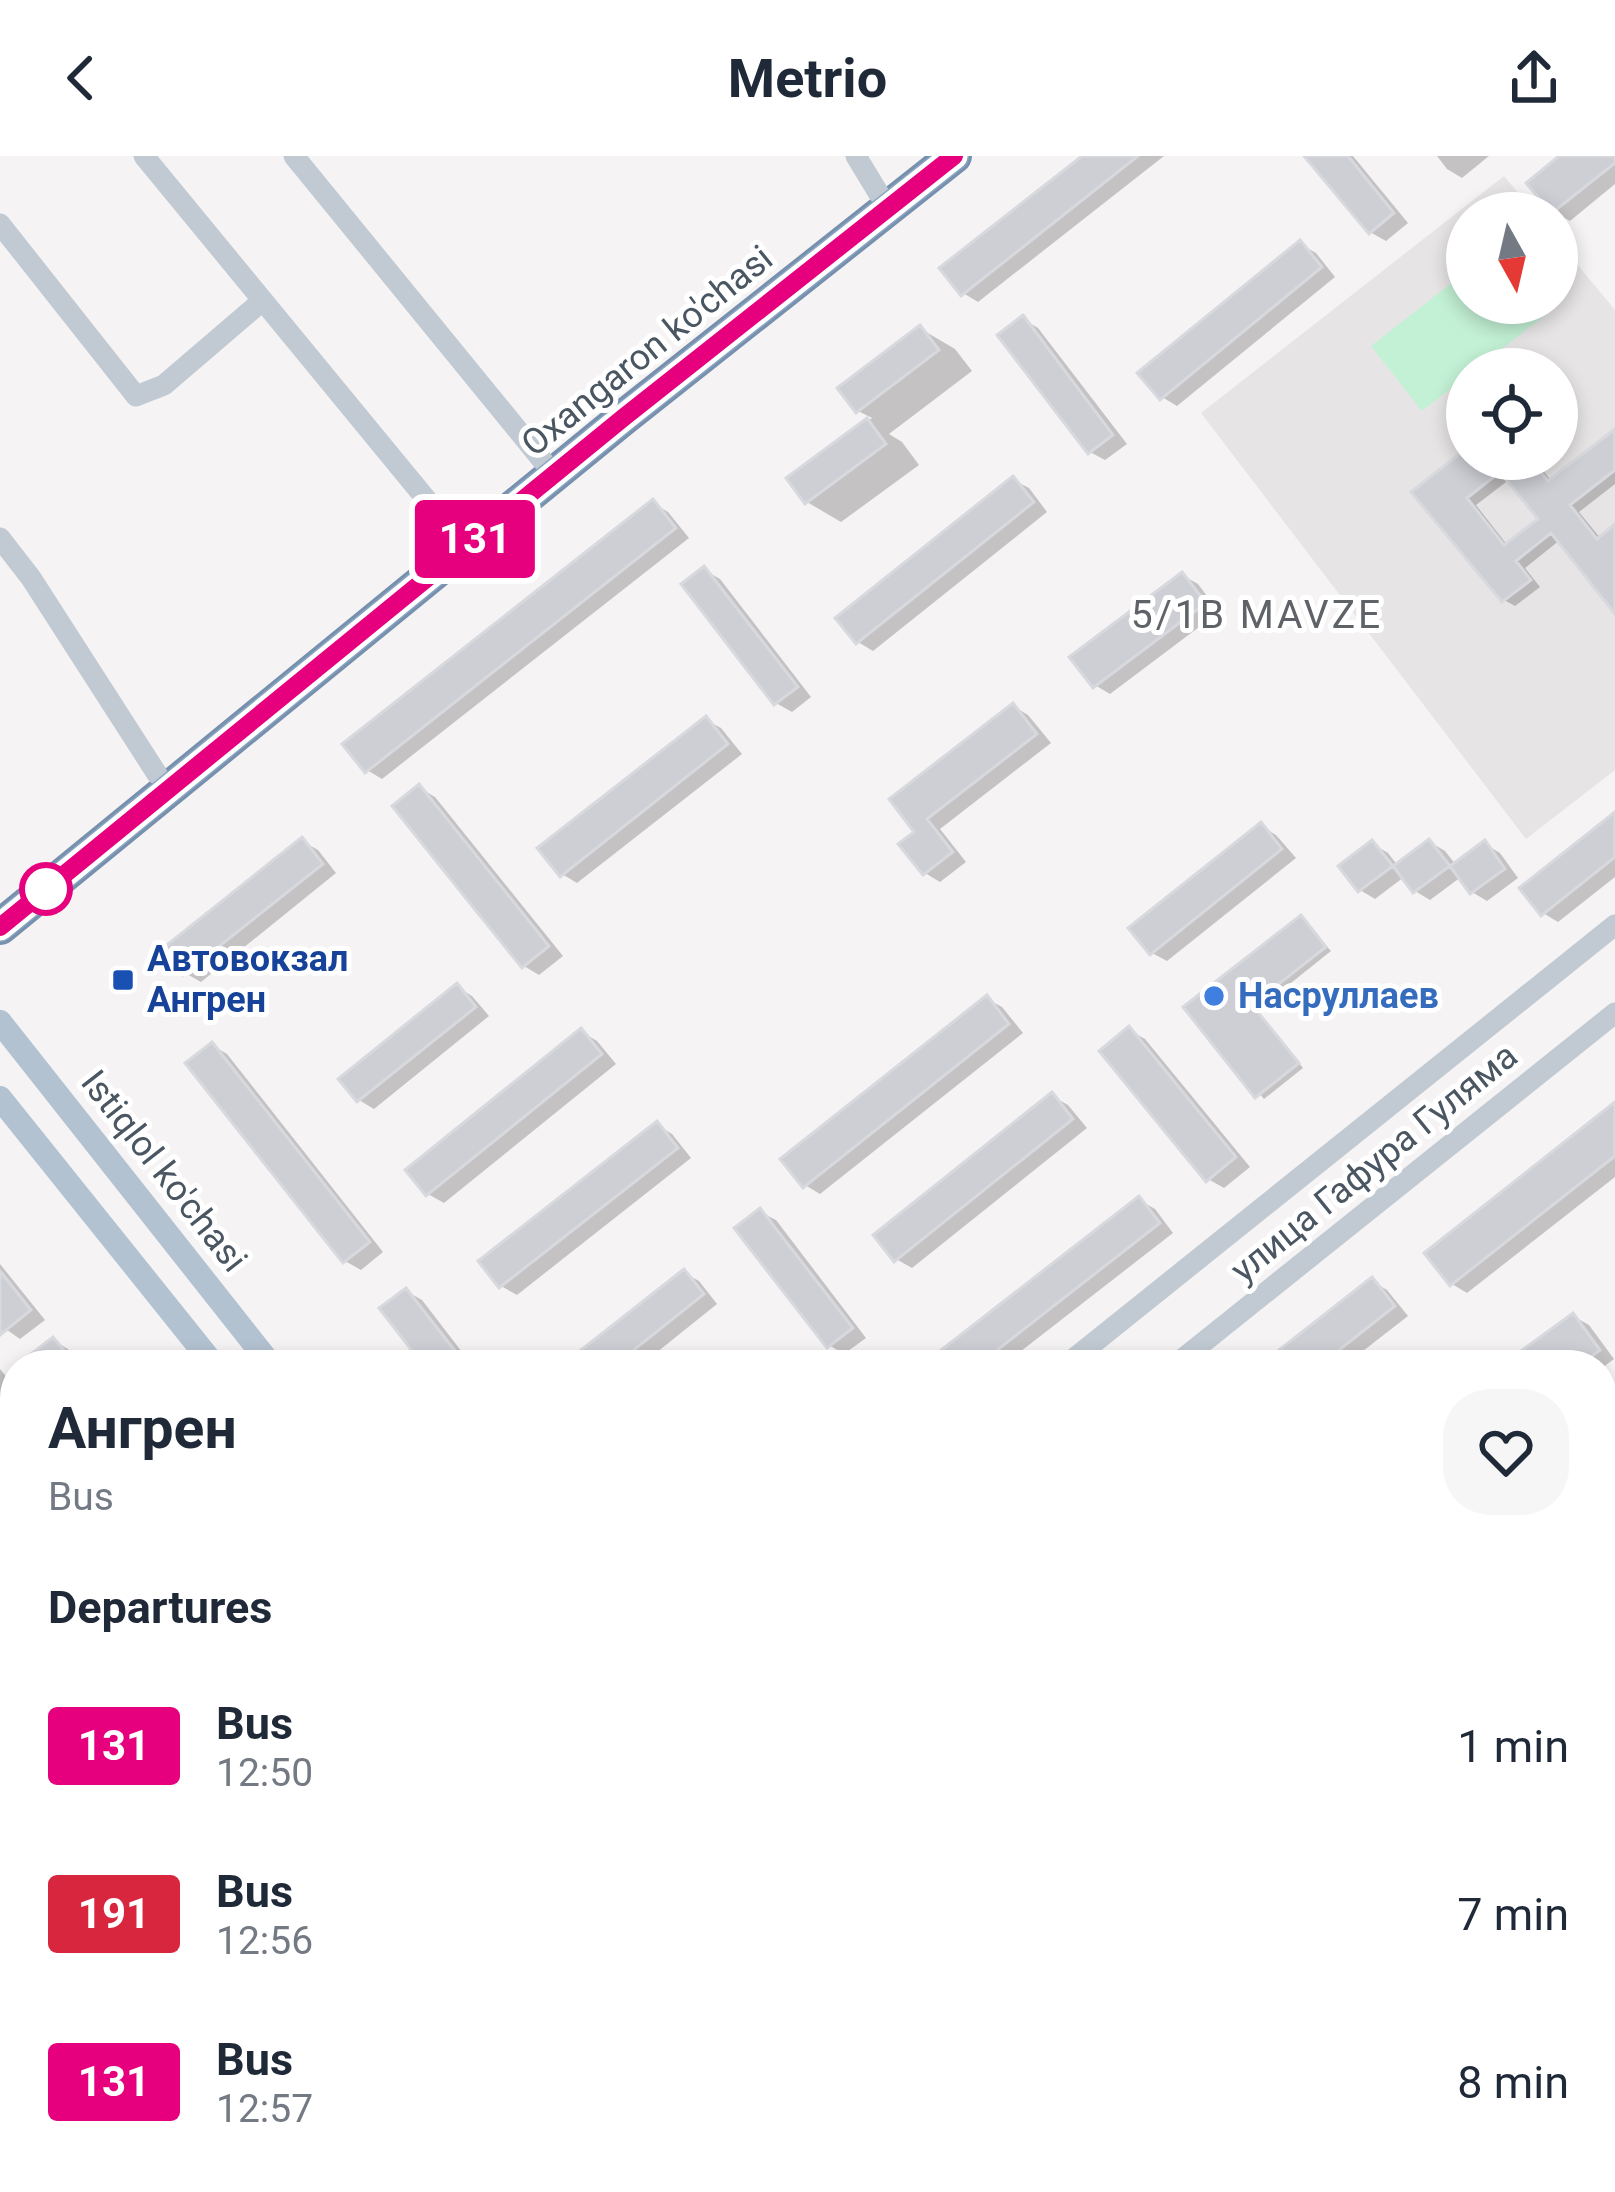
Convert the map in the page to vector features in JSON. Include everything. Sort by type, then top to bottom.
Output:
[{"type":"highway","name":"Oxangaron ko'chasi","points":[[884,201],[926,156]]},
{"type":"highway","name":"Oxangaron ko'chasi","points":[[0,927],[618,411],[884,201],[954,156]]},
{"type":"highway","name":"Oxangaron ko'chasi","points":[[0,902],[543,461],[618,411]]},
{"type":"main road","name":"Istiqlol ko'chasi","points":[[0,1022],[260,1350]]},
{"type":"main road","points":[[0,1099],[202,1350]]},
{"type":"street","points":[[145,156],[454,533]]},
{"type":"street","points":[[294,156],[543,461]]},
{"type":"street","points":[[856,156],[884,201]]},
{"type":"street","points":[[0,224],[136,396],[164,385],[262,301]]},
{"type":"street","points":[[0,538],[31,578],[157,774]]},
{"type":"street","points":[[1085,1350],[1615,925]]},
{"type":"street","name":"улица Гафура Гуляма","points":[[1194,1350],[1615,1013]]},
{"type":"shaded area","points":[[1504,176],[1517,192],[1484,192]]},
{"type":"shaded area","points":[[1446,221],[1446,324],[1578,324],[1578,265],[1615,310],[1615,770],[1526,839],[1201,413]]},
{"type":"green space","points":[[1446,287],[1446,324],[1534,324],[1503,348],[1446,348],[1446,392],[1422,411],[1371,346]]},
{"type":"building","points":[[1082,156],[1138,156],[961,296],[939,268]]},
{"type":"building","points":[[1304,156],[1348,156],[1394,213],[1369,234]]},
{"type":"building","points":[[1559,156],[1615,156],[1615,163],[1578,192],[1534,192],[1526,183]]},
{"type":"building","points":[[1300,240],[1322,267],[1160,400],[1137,373]]},
{"type":"building","points":[[1023,315],[1113,435],[1088,454],[997,335]]},
{"type":"building","points":[[920,325],[939,350],[856,413],[837,388]]},
{"type":"building","points":[[867,418],[886,444],[805,504],[786,478]]},
{"type":"building","points":[[1615,429],[1615,470],[1570,505],[1597,539],[1615,524],[1615,614],[1551,533],[1516,561],[1531,580],[1502,602],[1411,492],[1446,464],[1446,480],[1490,480],[1467,498],[1504,545],[1538,519],[1506,480],[1578,480],[1578,458]]},
{"type":"building","points":[[1013,476],[1034,502],[856,644],[835,618]]},
{"type":"building","points":[[653,499],[676,528],[365,773],[342,744]]},
{"type":"building","points":[[704,566],[798,687],[774,705],[681,584]]},
{"type":"building","points":[[1182,572],[1206,603],[1093,688],[1069,657]]},
{"type":"building","points":[[1013,703],[1037,734],[927,819],[953,852],[923,875],[898,844],[914,832],[889,799]]},
{"type":"building","points":[[706,716],[728,744],[560,877],[537,848]]},
{"type":"building","points":[[419,784],[549,946],[522,968],[392,806]]},
{"type":"building","points":[[1615,812],[1615,857],[1541,916],[1519,888]]},
{"type":"building","points":[[1261,822],[1282,849],[1150,955],[1128,928]]},
{"type":"building","points":[[302,837],[323,864],[183,975],[162,949]]},
{"type":"building","points":[[1429,839],[1450,866],[1413,893],[1393,866]]},
{"type":"building","points":[[1372,840],[1393,866],[1358,892],[1338,866]]},
{"type":"building","points":[[1485,840],[1505,869],[1470,894],[1450,866]]},
{"type":"building","points":[[1301,915],[1326,947],[1252,1005],[1299,1063],[1255,1098],[1183,1007]]},
{"type":"building","points":[[457,983],[476,1007],[357,1102],[338,1079]]},
{"type":"building","points":[[987,995],[1009,1024],[803,1188],[780,1159]]},
{"type":"building","points":[[1129,1026],[1236,1157],[1206,1182],[1099,1051]]},
{"type":"building","points":[[581,1028],[602,1054],[426,1196],[405,1170]]},
{"type":"building","points":[[212,1042],[370,1242],[343,1263],[185,1063]]},
{"type":"building","points":[[1052,1092],[1073,1119],[894,1262],[873,1235]]},
{"type":"building","points":[[1615,1102],[1615,1156],[1450,1286],[1424,1253]]},
{"type":"building","points":[[657,1121],[678,1148],[499,1288],[478,1261]]},
{"type":"building","points":[[1139,1196],[1160,1223],[997,1350],[941,1350]]},
{"type":"building","points":[[760,1208],[853,1328],[827,1348],[734,1228]]},
{"type":"building","points":[[684,1269],[704,1294],[634,1350],[581,1350]]},
{"type":"building","points":[[0,1271],[31,1310],[0,1335]]},
{"type":"building","points":[[1372,1277],[1395,1306],[1339,1350],[1279,1350]]},
{"type":"building","points":[[406,1288],[454,1350],[411,1350],[379,1308]]},
{"type":"building","points":[[1573,1313],[1600,1350],[1522,1350]]},
{"type":"building","points":[[53,1337],[64,1350],[36,1350]]},
{"type":"bus line","name":"131","points":[[0,927],[623,418],[954,156]]},
{"type":"place","name":"Автовокзал Ангрен","points":[[123,980]]},
{"type":"place","name":"Насруллаев","points":[[1214,996]]},
{"type":"district","name":"5/1B MAVZE","points":[[1257,615]]}]
